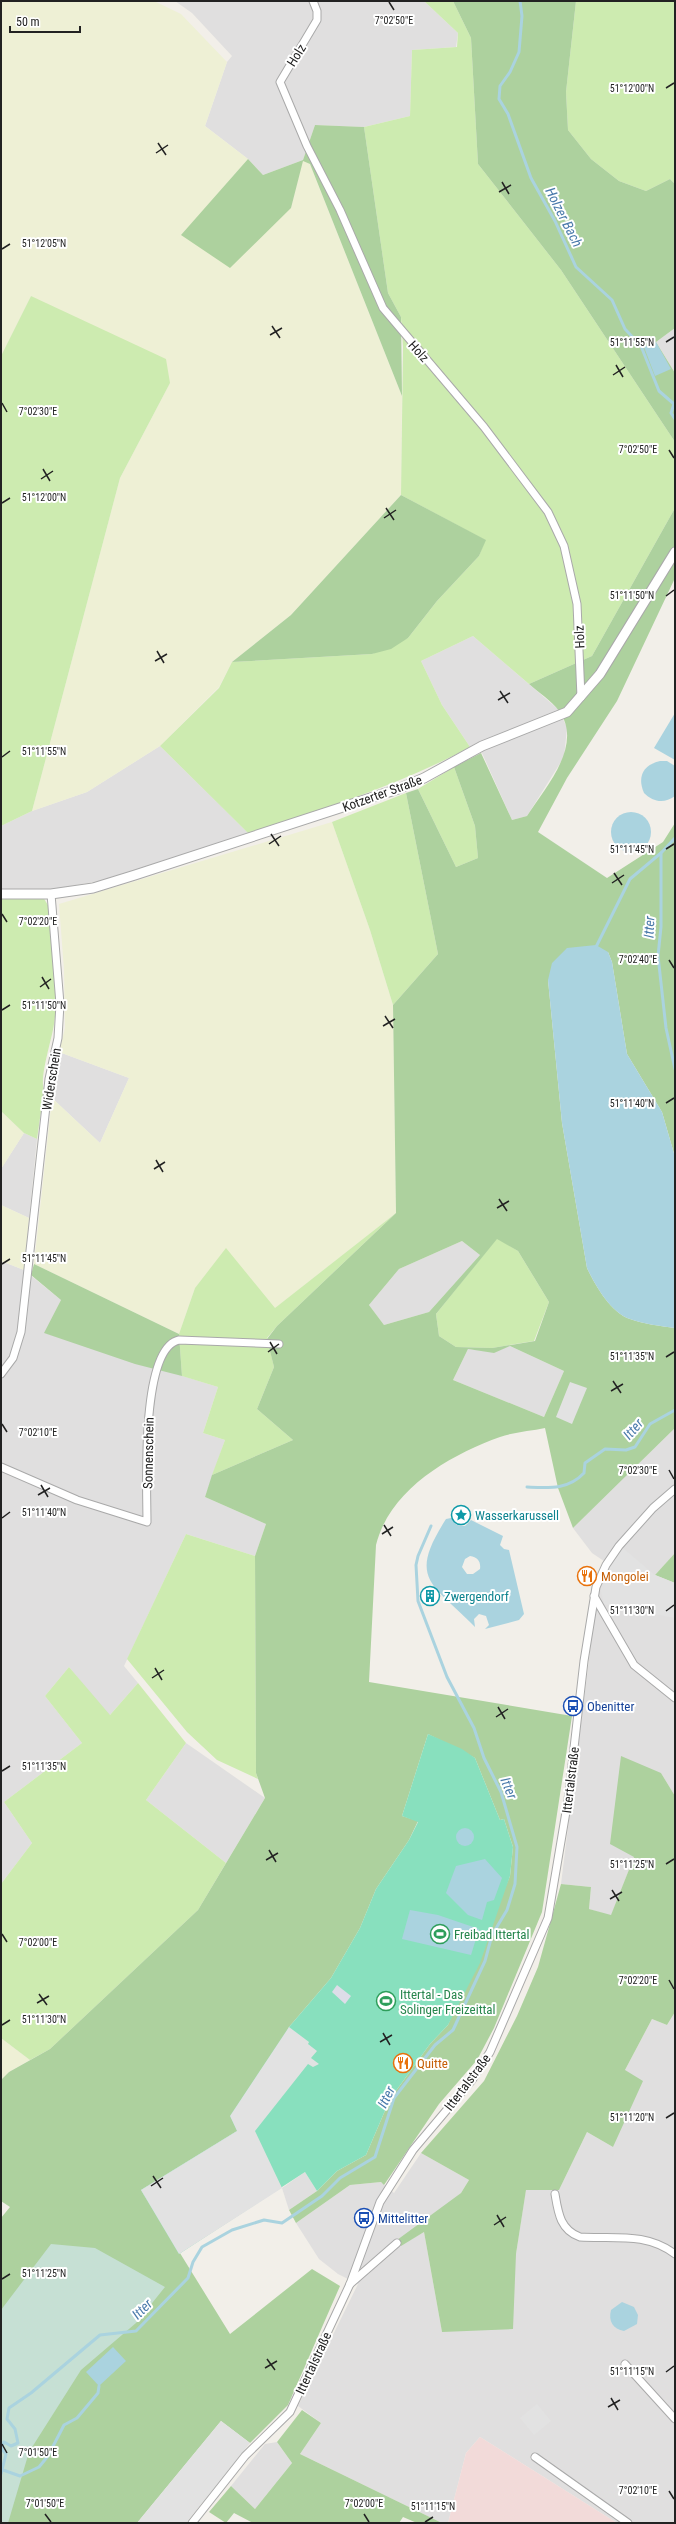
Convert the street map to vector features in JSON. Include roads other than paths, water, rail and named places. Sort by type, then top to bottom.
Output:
[{"type":"street","name":"Holz","points":[[313,1],[317,20],[280,82],[307,146],[340,210],[384,308],[484,427],[536,494],[554,524],[564,546],[577,604],[581,698]]},
{"type":"street","name":"Kotzerter Straße","points":[[1,894],[51,894],[93,888],[398,789],[424,778],[482,746],[563,715],[581,698],[627,633],[675,552]]},
{"type":"street","name":"Widerschein","points":[[1,1374],[13,1358],[21,1332],[49,1079],[58,1038],[60,1004],[51,894]]},
{"type":"street","name":"Sonnenschein","points":[[1,1467],[77,1500],[147,1522],[149,1410],[155,1370],[168,1346],[179,1340],[279,1344]]},
{"type":"street","name":"Ittertalstraße","points":[[192,2523],[250,2451],[290,2412],[350,2284],[380,2202],[400,2168],[472,2080],[490,2052],[548,1918],[568,1800],[594,1596],[606,1565],[619,1546],[653,1508],[675,1489]]},
{"type":"street","points":[[594,1596],[634,1666],[674,1697]]},
{"type":"street","points":[[555,2194],[562,2222],[572,2234],[580,2237],[635,2237],[649,2240],[675,2254]]},
{"type":"street","points":[[350,2284],[397,2243]]},
{"type":"street","points":[[625,2364],[675,2419]]},
{"type":"street","points":[[535,2457],[628,2523]]},
{"type":"water","points":[[656,342],[671,369],[655,376],[644,347]]},
{"type":"water","points":[[675,713],[675,760],[654,748]]},
{"type":"water","points":[[660,761],[667,761],[675,766],[675,796],[671,799],[663,801],[655,800],[647,796],[644,793],[641,782],[643,772],[649,765]]},
{"type":"water","points":[[635,812],[642,815],[648,821],[651,832],[650,840],[642,849],[635,852],[627,852],[620,849],[612,840],[611,828],[614,821],[623,813]]},
{"type":"water","points":[[596,945],[608,952],[612,962],[627,1054],[662,1112],[675,1157],[675,1328],[652,1325],[623,1316],[604,1298],[587,1268],[562,1123],[548,980],[552,963],[567,948]]},
{"type":"water","points":[[451,1518],[457,1525],[465,1526],[471,1520],[503,1536],[500,1545],[504,1549],[509,1550],[524,1614],[519,1620],[485,1629],[489,1625],[486,1616],[479,1614],[474,1619],[475,1627],[437,1590],[430,1579],[427,1568],[428,1555],[434,1539],[446,1519]],"holes":[[[470,1556],[475,1557],[480,1564],[480,1569],[473,1574],[467,1574],[462,1567],[465,1559]]]},
{"type":"water","points":[[465,1828],[471,1831],[474,1837],[471,1843],[465,1846],[459,1843],[456,1837],[459,1831]]},
{"type":"water","points":[[485,1859],[502,1878],[494,1900],[487,1902],[482,1920],[468,1915],[446,1893],[456,1866]]},
{"type":"water","name":"Freibad Ittertal","points":[[410,1910],[438,1915],[479,1929],[471,1955],[402,1939]]},
{"type":"water","points":[[622,2302],[634,2307],[638,2315],[637,2324],[624,2331],[614,2326],[610,2318],[611,2310]]},
{"type":"water","points":[[113,2347],[126,2361],[99,2386],[86,2372]]},
{"type":"waterway","name":"Holzer Bach","points":[[520,1],[522,16],[519,52],[510,72],[500,86],[499,99],[508,114],[531,178],[555,221],[576,267],[612,300],[625,329],[641,346],[659,391],[674,404],[671,413],[675,419]]},
{"type":"waterway","name":"Itter","points":[[675,838],[661,853],[661,927],[658,956],[666,1028],[675,1069]]},
{"type":"waterway","points":[[595,949],[630,879],[661,853]]},
{"type":"waterway","name":"Itter","points":[[527,1487],[558,1487],[578,1479],[584,1473],[585,1463],[605,1449],[626,1450],[635,1447],[650,1424],[675,1410]]},
{"type":"waterway","name":"Itter","points":[[1,2474],[6,2454],[1,2448],[4,2442],[11,2446],[18,2443],[15,2429],[7,2419],[9,2408],[31,2393],[100,2335],[136,2331],[188,2278],[193,2262],[202,2247],[232,2230],[264,2220],[282,2223],[322,2196],[340,2178],[375,2157],[394,2098],[435,2045],[453,2030],[485,1961],[492,1935],[507,1910],[515,1884],[517,1847],[501,1792],[484,1758],[474,1728],[447,1677],[418,1601],[416,1565],[418,1556],[431,1526]]},
{"type":"waterway","points":[[3,2470],[20,2476],[39,2467],[48,2456],[64,2425],[77,2418],[98,2393],[99,2386]]},
{"type":"place","name":"Wasserkarussell","points":[[461,1515]]},
{"type":"place","name":"Mongolei","points":[[587,1576]]},
{"type":"place","name":"Zwergendorf","points":[[430,1596]]},
{"type":"place","name":"Obenitter","points":[[573,1706]]},
{"type":"place","name":"Freibad Ittertal","points":[[440,1934]]},
{"type":"place","name":"Ittertal - Das Solinger Freizeittal","points":[[386,2001]]},
{"type":"place","name":"Quitte","points":[[403,2063]]},
{"type":"place","name":"Mittelitter","points":[[364,2218]]}]
